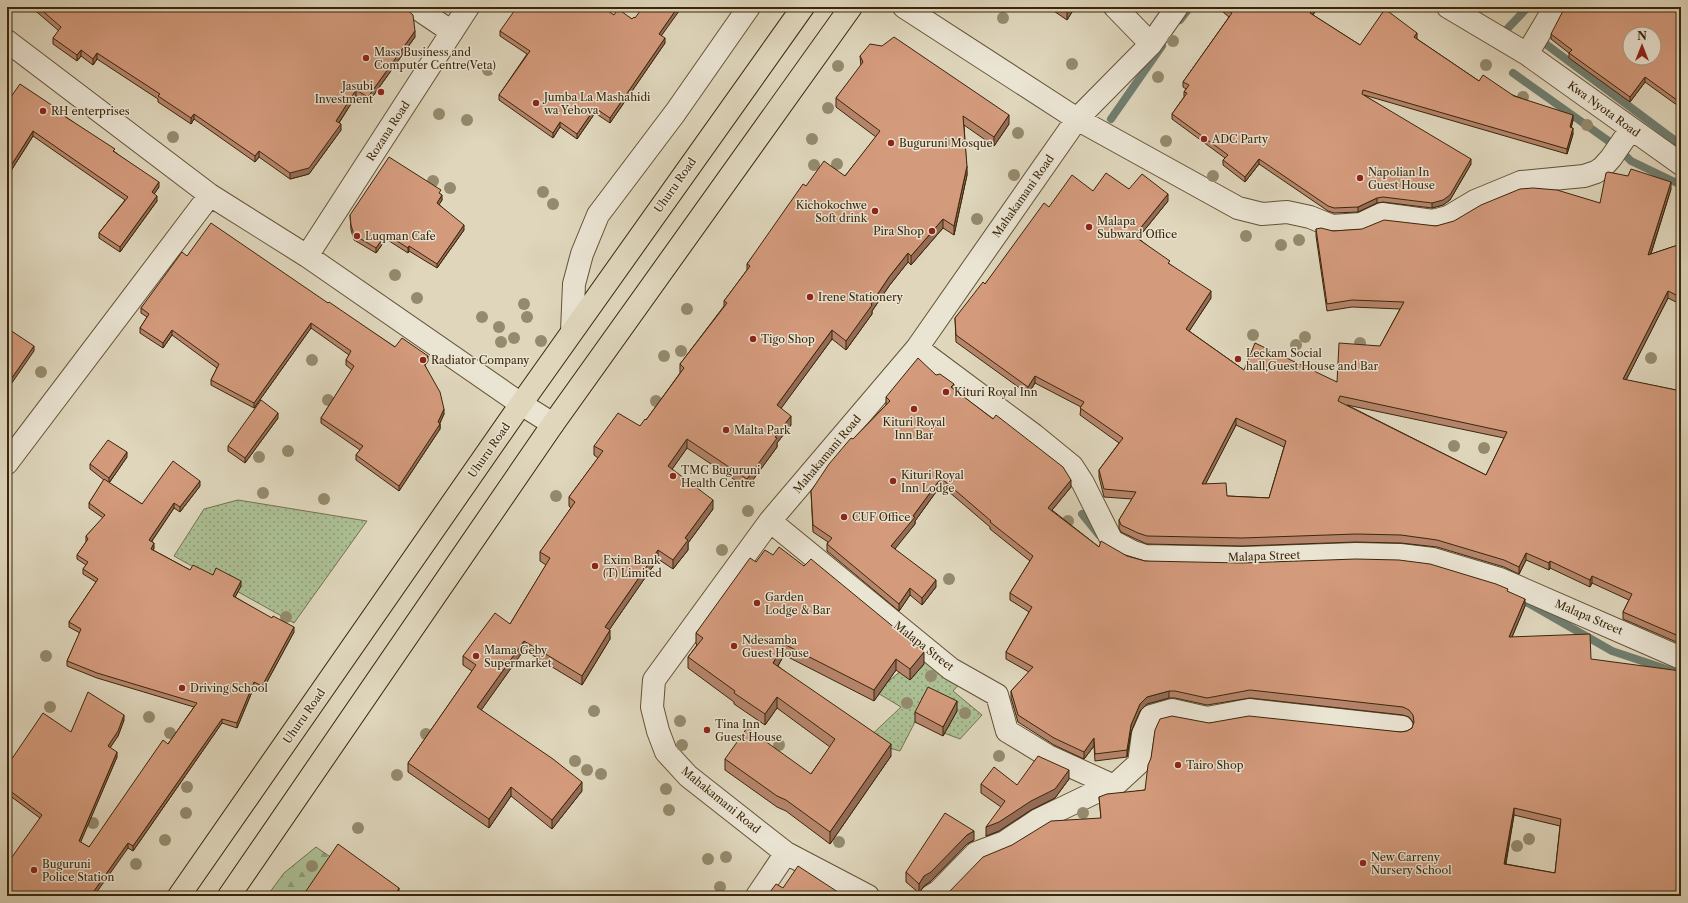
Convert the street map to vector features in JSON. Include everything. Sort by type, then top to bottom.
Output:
[{"type":"main road","name":"Uhuru Road","points":[[179,896],[572,331],[803,7]]},
{"type":"main road","points":[[229,896],[553,424],[851,7]]},
{"type":"street","points":[[415,7],[452,32]]},
{"type":"street","name":"Rozana Road","points":[[308,256],[468,7]]},
{"type":"street","points":[[572,331],[574,284],[582,254],[598,215],[675,113],[749,7]]},
{"type":"street","points":[[904,7],[1078,120],[1238,208],[1262,214],[1287,212],[1310,217],[1332,226],[1361,224],[1382,214],[1434,220],[1448,217],[1475,201],[1521,182],[1584,176],[1602,168],[1630,129]]},
{"type":"street","points":[[1115,7],[1151,44]]},
{"type":"street","name":"Mahakamani Road","points":[[786,853],[688,776],[666,752],[658,731],[652,707],[654,680],[770,521],[917,348],[1078,120],[1151,44],[1177,7]]},
{"type":"street","name":"Kwa Nyota Road","points":[[1448,7],[1527,54],[1681,164]]},
{"type":"street","points":[[1527,54],[1555,7]]},
{"type":"street","points":[[7,41],[210,195],[308,256],[521,404],[553,424]]},
{"type":"street","points":[[7,463],[210,195]]},
{"type":"street","name":"Malapa Street","points":[[917,348],[1040,440],[1072,466],[1083,483],[1112,541],[1133,552],[1144,556],[1242,558],[1356,554],[1400,555],[1434,559],[1500,579],[1681,658]]},
{"type":"street","name":"Malapa Street","points":[[770,521],[951,669],[997,695],[1007,731],[1048,756],[1114,786]]},
{"type":"street","points":[[932,896],[939,891],[976,853],[1005,842],[1038,820],[1094,793],[1114,786],[1139,762],[1143,734],[1151,716],[1172,710],[1207,718],[1249,710],[1402,727]]},
{"type":"street","points":[[757,896],[786,853],[868,896]]},
{"type":"green space","points":[[238,500],[367,521],[294,623],[174,556],[204,509]]},
{"type":"green space","points":[[917,657],[963,680],[953,691],[982,715],[960,739],[915,722],[900,751],[865,741],[901,707],[876,692]]},
{"type":"green space","points":[[316,847],[348,869],[336,896],[267,896],[284,873]]},
{"type":"building","points":[[38,7],[404,7],[413,15],[415,31],[368,97],[356,90],[336,121],[341,124],[309,168],[290,173],[259,151],[255,156],[194,114],[191,118],[158,96],[160,94],[97,53],[93,59],[81,50],[77,55],[53,38],[61,27]]},
{"type":"building","points":[[517,7],[602,7],[614,15],[618,9],[632,19],[634,17],[635,18],[643,7],[678,7],[659,34],[665,38],[610,118],[595,108],[577,134],[560,122],[553,133],[499,95],[530,51],[500,31]]},
{"type":"building","points":[[1223,7],[1315,7],[1310,13],[1360,45],[1385,9],[1417,33],[1414,37],[1479,81],[1483,75],[1514,96],[1573,115],[1570,127],[1573,128],[1567,149],[1363,90],[1362,94],[1471,159],[1450,195],[1443,200],[1432,203],[1383,197],[1377,198],[1358,207],[1334,208],[1328,206],[1259,159],[1245,177],[1223,160],[1228,155],[1172,114],[1187,93],[1184,92],[1189,85],[1183,82],[1232,13]]},
{"type":"building","points":[[1565,7],[1681,7],[1681,103],[1645,77],[1630,97],[1569,53],[1572,50],[1551,34]]},
{"type":"building","points":[[894,37],[1009,115],[994,137],[963,116],[967,166],[954,226],[943,219],[911,256],[908,253],[889,277],[871,304],[872,305],[846,341],[832,330],[777,405],[791,416],[747,479],[687,439],[668,466],[713,500],[685,538],[688,540],[673,560],[658,550],[605,627],[610,630],[582,676],[524,641],[477,707],[553,759],[582,782],[552,820],[511,787],[489,819],[408,763],[476,665],[463,656],[495,613],[510,624],[550,558],[540,552],[575,502],[569,497],[603,451],[594,446],[618,413],[640,426],[645,419],[646,420],[684,368],[680,364],[727,303],[724,301],[750,266],[747,264],[803,184],[806,186],[824,161],[845,176],[880,131],[836,98],[863,62],[860,56],[870,44],[882,46]]},
{"type":"building","points":[[20,84],[59,110],[58,112],[115,149],[113,151],[159,182],[152,192],[157,196],[120,247],[99,233],[128,197],[33,131],[7,172],[7,100],[8,101]]},
{"type":"building","points":[[389,157],[441,190],[439,193],[442,195],[437,203],[464,225],[437,264],[409,246],[408,248],[386,234],[376,248],[354,235],[350,215]]},
{"type":"building","points":[[1631,169],[1671,182],[1648,255],[1681,244],[1681,290],[1678,296],[1668,291],[1623,379],[1681,391],[1681,637],[1623,612],[1632,594],[1592,576],[1590,580],[1550,561],[1549,563],[1526,553],[1519,567],[1504,560],[1437,540],[1401,535],[1356,534],[1242,538],[1147,536],[1138,533],[1121,525],[1119,520],[1136,492],[1104,489],[1099,470],[1123,438],[1080,408],[1084,402],[1035,376],[1028,387],[956,335],[955,318],[983,282],[985,284],[1044,203],[1049,207],[1072,175],[1093,191],[1106,173],[1129,189],[1142,174],[1168,194],[1134,236],[1170,261],[1168,263],[1211,291],[1186,329],[1244,370],[1255,343],[1337,382],[1339,343],[1380,346],[1404,302],[1352,300],[1327,304],[1316,229],[1321,228],[1333,231],[1362,229],[1384,220],[1436,226],[1454,221],[1481,205],[1520,189],[1533,188],[1557,190],[1600,203],[1606,173],[1608,172],[1628,176]],"holes":[[[1340,396],[1507,432],[1486,475],[1338,401]],[[1236,418],[1286,441],[1269,498],[1227,496],[1226,483],[1202,484]]]},
{"type":"building","points":[[211,223],[395,347],[402,338],[428,356],[423,362],[440,392],[444,409],[438,422],[440,424],[399,486],[356,455],[363,446],[321,418],[354,366],[346,360],[351,351],[311,323],[254,403],[211,380],[219,364],[172,330],[163,343],[140,328],[149,314],[141,308],[182,252],[187,256]]},
{"type":"building","points":[[7,328],[34,346],[7,385]]},
{"type":"building","points":[[918,358],[936,375],[940,374],[954,384],[951,387],[993,419],[996,415],[1063,467],[1071,480],[1048,508],[1099,547],[1101,541],[1127,556],[1145,561],[1242,563],[1356,559],[1399,560],[1430,564],[1496,584],[1525,599],[1509,637],[1590,634],[1591,659],[1681,671],[1681,896],[942,896],[948,893],[983,857],[1012,845],[1051,821],[1101,818],[1099,797],[1107,794],[1145,790],[1155,730],[1160,719],[1172,716],[1209,723],[1249,716],[1401,732],[1412,728],[1414,722],[1413,715],[1409,710],[1403,707],[1250,690],[1207,698],[1169,691],[1147,697],[1140,704],[1131,725],[1127,750],[1095,754],[1094,738],[1084,752],[1054,738],[1018,715],[1011,691],[1033,667],[1006,652],[1032,607],[1010,593],[1033,556],[990,522],[991,521],[941,478],[913,516],[915,517],[891,546],[936,580],[922,598],[910,588],[899,604],[827,544],[832,538],[813,525],[811,491],[829,464],[851,438],[853,439],[890,401],[886,397]],"holes":[[[1514,808],[1561,819],[1555,873],[1504,864]]]},
{"type":"building","points":[[261,400],[278,413],[245,458],[228,446]]},
{"type":"building","points":[[108,440],[127,452],[109,478],[90,464]]},
{"type":"building","points":[[173,461],[200,481],[180,507],[174,503],[149,540],[154,543],[151,549],[190,570],[193,565],[213,575],[216,568],[241,581],[233,596],[272,618],[273,616],[294,627],[262,686],[254,682],[237,723],[222,719],[133,846],[128,843],[94,891],[102,896],[7,896],[7,864],[42,815],[9,790],[12,787],[7,784],[7,766],[43,713],[71,732],[88,692],[124,715],[118,731],[108,746],[117,752],[79,841],[89,847],[163,740],[168,744],[197,703],[97,673],[67,661],[81,629],[69,622],[98,579],[83,569],[88,562],[77,555],[88,539],[86,536],[105,515],[89,503],[104,479],[142,504]]},
{"type":"building","points":[[779,547],[804,566],[811,559],[924,652],[910,669],[896,659],[874,690],[784,644],[773,663],[891,744],[830,832],[725,759],[747,728],[811,774],[835,739],[777,697],[765,714],[734,693],[735,691],[688,657],[703,638],[696,633],[750,558],[756,562],[765,550],[773,555]]},
{"type":"building","points":[[928,687],[957,701],[943,727],[915,712]]},
{"type":"building","points":[[1038,756],[1069,770],[1055,789],[1031,801],[999,822],[986,827],[1005,801],[981,784],[994,767],[1017,785]]},
{"type":"building","points":[[945,813],[974,831],[967,835],[931,872],[924,876],[919,884],[906,872]]},
{"type":"building","points":[[338,844],[399,888],[396,894],[399,896],[307,896],[304,894]]},
{"type":"building","points":[[798,866],[844,896],[767,896],[776,884],[783,888]]},
{"type":"waterway","points":[[1180,20],[1190,7]]},
{"type":"waterway","points":[[1508,28],[1528,7]]},
{"type":"waterway","points":[[1541,37],[1539,39],[1681,145]]},
{"type":"waterway","points":[[1111,119],[1162,46]]},
{"type":"waterway","points":[[1513,73],[1617,147],[1631,161],[1681,185]]},
{"type":"waterway","points":[[1082,514],[1099,535]]},
{"type":"waterway","points":[[1521,599],[1612,651],[1681,674]]},
{"type":"place","name":"Mass Business and Computer Centre(Veta)","points":[[366,58]]},
{"type":"place","name":"Jasubi Investment","points":[[381,92]]},
{"type":"place","name":"Jumba La Mashahidi wa Yehova","points":[[536,103]]},
{"type":"place","name":"RH enterprises","points":[[43,111]]},
{"type":"place","name":"ADC Party","points":[[1204,139]]},
{"type":"place","name":"Buguruni Mosque","points":[[891,143]]},
{"type":"place","name":"Napolian In Guest House","points":[[1360,178]]},
{"type":"place","name":"Kichokochwe Soft drink","points":[[875,211]]},
{"type":"place","name":"Malapa Subward Office","points":[[1089,227]]},
{"type":"place","name":"Pira Shop","points":[[932,231]]},
{"type":"place","name":"Luqman Cafe","points":[[357,236]]},
{"type":"place","name":"Irene Stationery","points":[[810,297]]},
{"type":"place","name":"Tigo Shop","points":[[753,339]]},
{"type":"place","name":"Leckam Social hall,Guest House and Bar","points":[[1238,359]]},
{"type":"place","name":"Radiator Company","points":[[423,360]]},
{"type":"place","name":"Kituri Royal Inn","points":[[946,392]]},
{"type":"place","name":"Kituri Royal Inn Bar","points":[[914,409]]},
{"type":"place","name":"Malta Park","points":[[726,430]]},
{"type":"place","name":"TMC Buguruni Health Centre","points":[[673,476]]},
{"type":"place","name":"Kituri Royal Inn Lodge","points":[[893,481]]},
{"type":"place","name":"CUF Office","points":[[844,517]]},
{"type":"place","name":"Exim Bank (T) Limited","points":[[595,566]]},
{"type":"place","name":"Garden Lodge & Bar","points":[[757,603]]},
{"type":"place","name":"Ndesamba Guest House","points":[[734,646]]},
{"type":"place","name":"Mama Geby Supermarket","points":[[476,656]]},
{"type":"place","name":"Driving School","points":[[182,688]]},
{"type":"place","name":"Tina Inn Guest House","points":[[707,730]]},
{"type":"place","name":"Tairo Shop","points":[[1178,765]]},
{"type":"place","name":"New Carreny Nursery School","points":[[1363,863]]},
{"type":"place","name":"Buguruni Police Station","points":[[34,870]]}]
